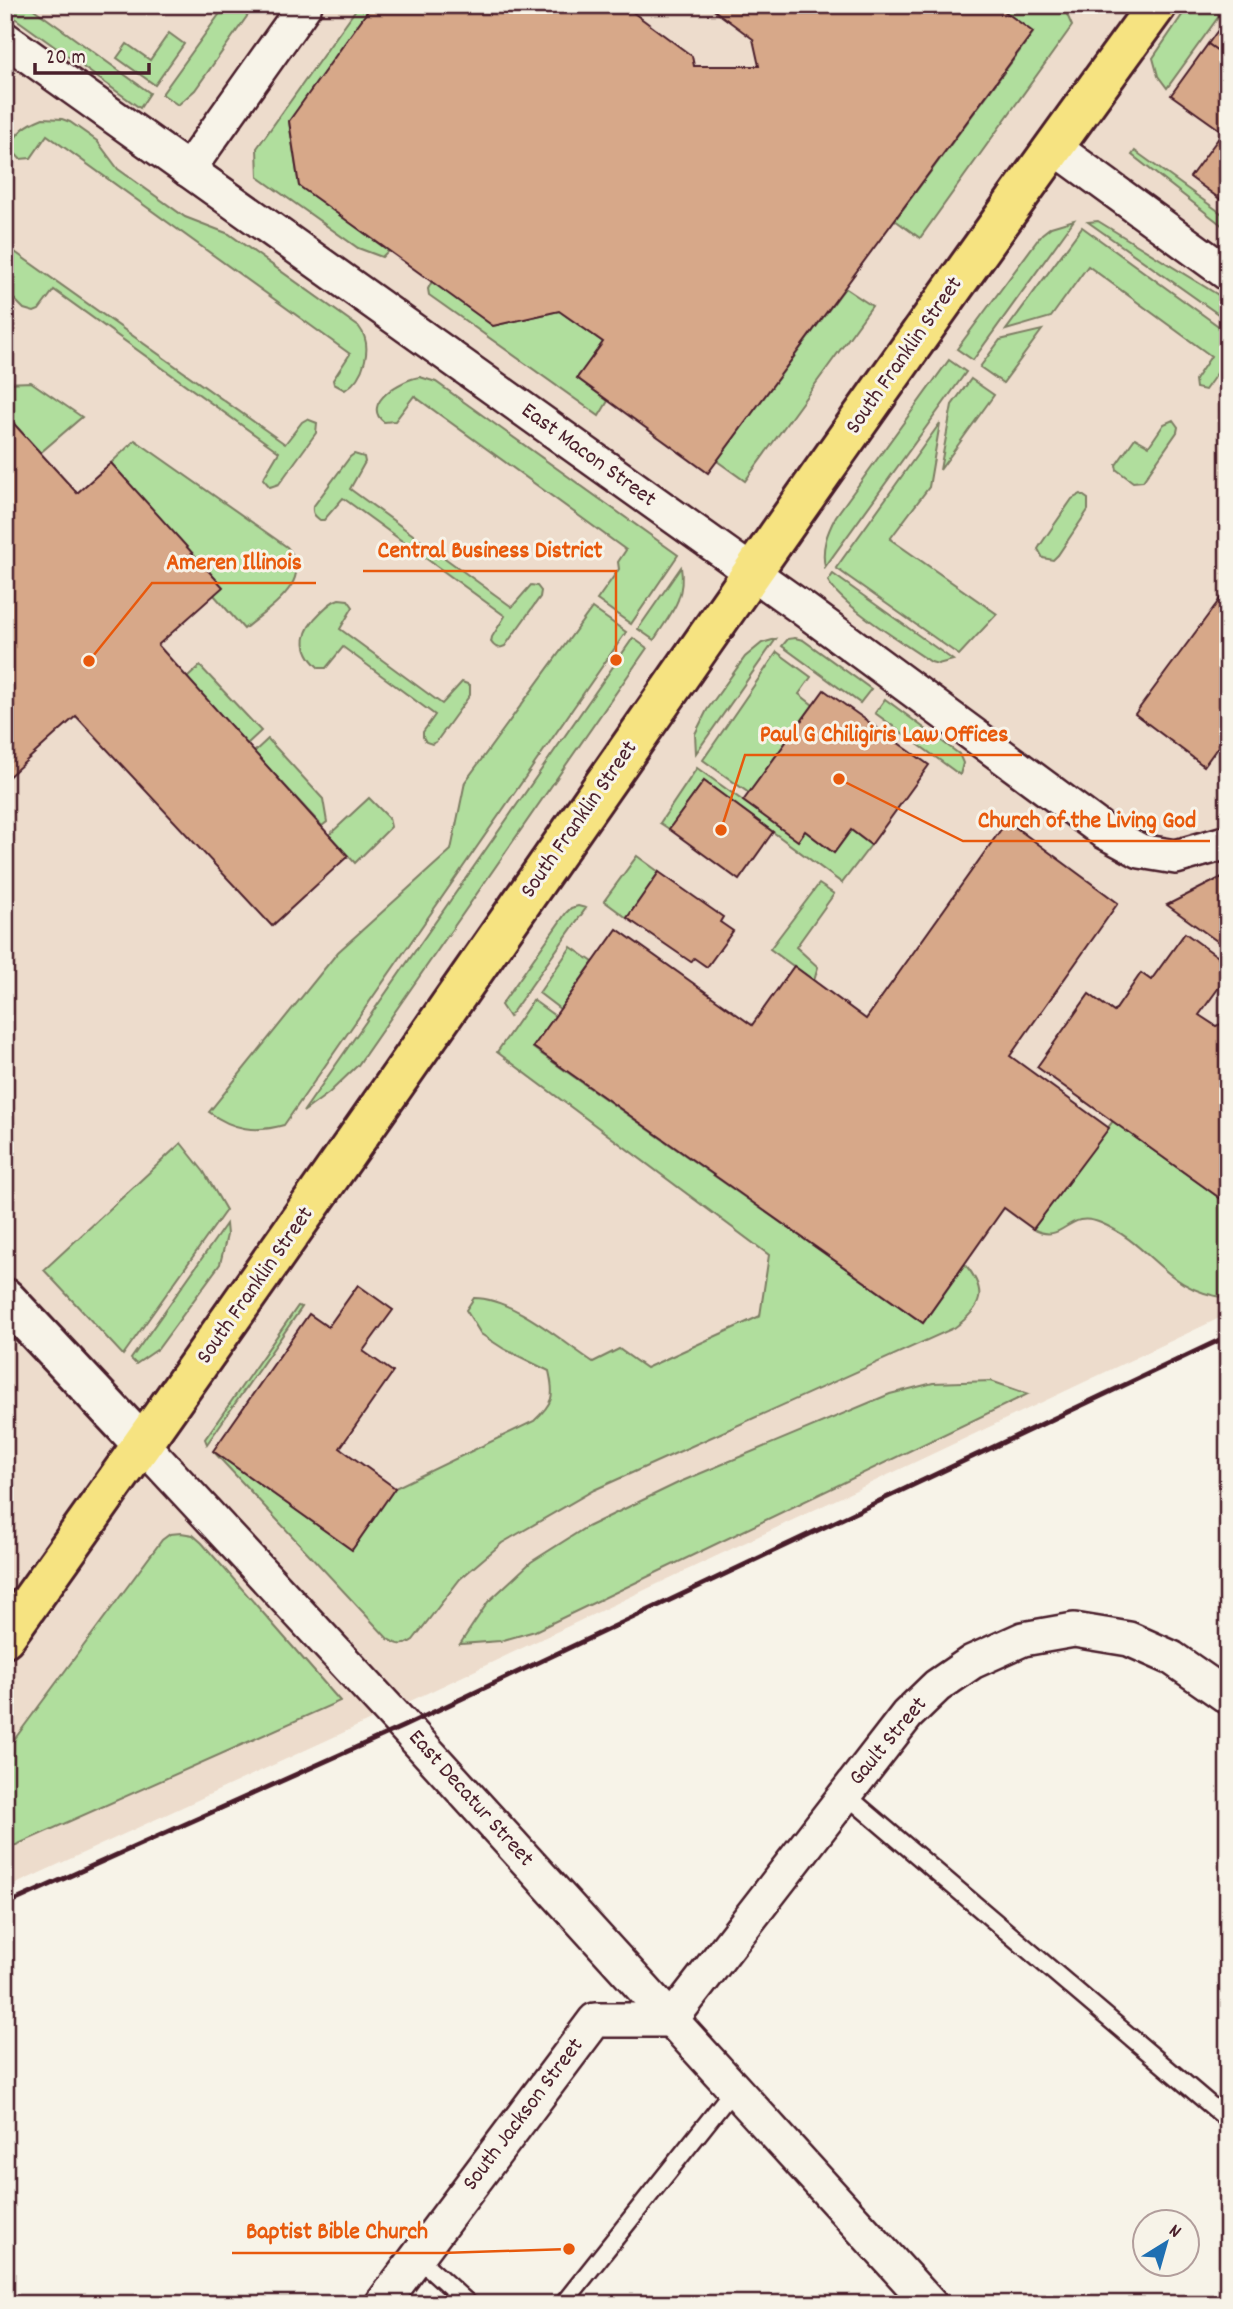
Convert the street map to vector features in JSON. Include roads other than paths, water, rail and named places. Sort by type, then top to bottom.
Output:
[{"type":"main road","name":"South Franklin Street","points":[[5,1637],[318,1197],[751,573],[1157,5]]},
{"type":"street","points":[[188,170],[305,5]]},
{"type":"street","name":"East Macon Street","points":[[5,38],[751,573],[1105,832],[1140,851],[1176,857],[1228,842]]},
{"type":"street","points":[[1054,147],[1228,274]]},
{"type":"street","name":"East Decatur Street","points":[[5,1298],[404,1726],[930,2304]]},
{"type":"street","name":"Gault Street","points":[[671,2020],[907,1715],[937,1686],[972,1662],[1023,1639],[1074,1630],[1129,1639],[1172,1658],[1228,1697]]},
{"type":"street","name":"South Jackson Street","points":[[382,2304],[595,2020],[671,2020]]},
{"type":"lane","points":[[845,1794],[1228,2120]]},
{"type":"lane","points":[[563,2304],[734,2089]]},
{"type":"lane","points":[[417,2257],[469,2304]]},
{"type":"railway","points":[[5,1905],[404,1726],[1228,1336]]},
{"type":"place","name":"Central Business District","points":[[616,660]]},
{"type":"place","name":"Ameren Illinois","points":[[89,661]]},
{"type":"place","name":"Church of the Living God","points":[[839,779]]},
{"type":"place","name":"Paul G Chiligiris Law Offices","points":[[721,830]]},
{"type":"place","name":"Baptist Bible Church","points":[[569,2249]]}]
